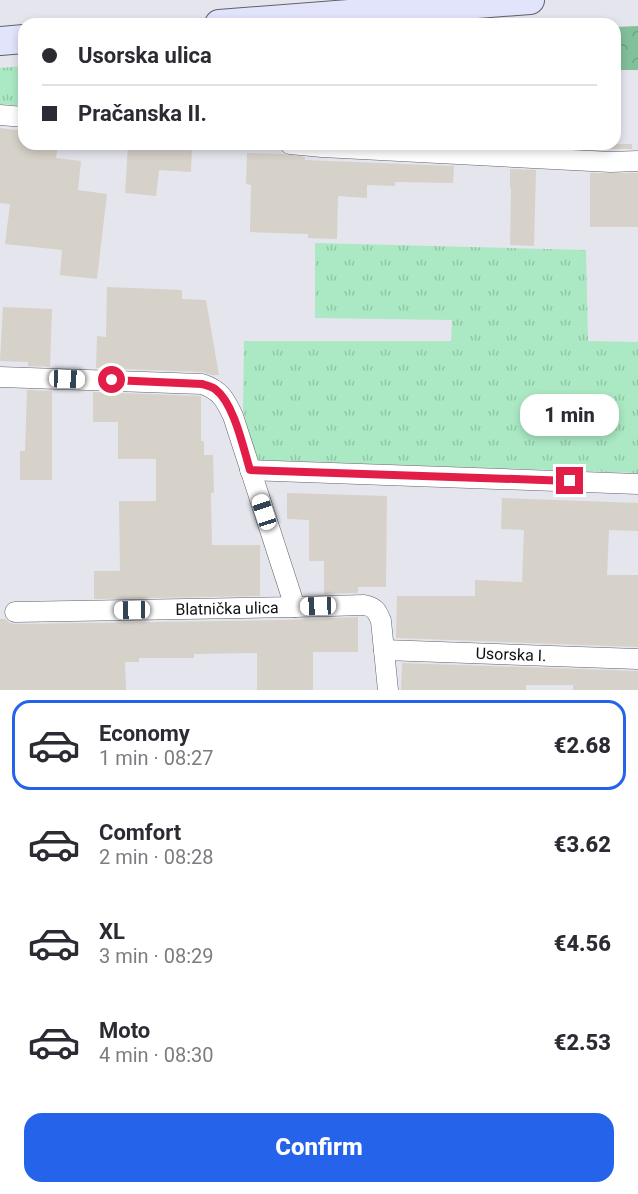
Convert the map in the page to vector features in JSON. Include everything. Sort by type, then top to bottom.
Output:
[{"type":"main road","points":[[297,18],[530,0]]},
{"type":"main road","points":[[0,41],[18,40]]},
{"type":"street","points":[[0,115],[18,116]]},
{"type":"street","points":[[380,150],[611,162],[638,161]]},
{"type":"street","points":[[0,376],[202,384],[214,387],[225,400],[233,416],[295,607]]},
{"type":"street","points":[[250,470],[638,484]]},
{"type":"street","name":"Blatnička ulica","points":[[15,612],[364,604],[378,612],[384,650]]},
{"type":"street","points":[[384,650],[388,690]]},
{"type":"street","name":"Usorska I.","points":[[384,650],[638,659]]},
{"type":"green space","points":[[638,26],[638,70],[621,70],[621,27]]},
{"type":"green space","points":[[18,66],[18,106],[0,104],[0,68]]},
{"type":"green space","points":[[315,243],[586,250],[588,341],[638,342],[638,473],[256,460],[243,410],[244,341],[451,341],[452,320],[315,318]]},
{"type":"building","points":[[0,128],[18,130],[18,150],[57,150],[56,158],[81,161],[78,190],[107,194],[97,279],[60,275],[62,250],[5,244],[10,204],[0,203]]},
{"type":"building","points":[[621,144],[632,144],[632,149],[621,149]]},
{"type":"building","points":[[128,150],[192,150],[191,172],[159,170],[156,196],[125,193]]},
{"type":"building","points":[[247,153],[284,154],[305,157],[305,160],[454,166],[453,183],[395,182],[395,186],[367,185],[367,198],[338,196],[337,239],[308,238],[308,234],[250,232],[251,185],[246,184]]},
{"type":"building","points":[[510,169],[536,170],[534,246],[510,245]]},
{"type":"building","points":[[590,173],[638,173],[638,227],[590,227]]},
{"type":"building","points":[[107,287],[182,290],[182,299],[206,300],[219,375],[202,372],[96,368],[97,336],[106,337]]},
{"type":"building","points":[[3,307],[52,309],[50,367],[28,366],[28,362],[0,361]]},
{"type":"building","points":[[27,390],[52,391],[52,480],[20,480],[20,451],[25,451]]},
{"type":"building","points":[[93,392],[201,396],[201,441],[204,441],[204,455],[213,455],[212,545],[260,545],[260,596],[94,599],[94,571],[120,571],[119,501],[156,501],[156,459],[118,459],[118,422],[93,422]]},
{"type":"building","points":[[287,493],[387,496],[386,587],[358,587],[358,593],[324,594],[324,561],[309,561],[309,520],[287,519]]},
{"type":"building","points":[[502,498],[638,503],[638,531],[609,530],[607,575],[638,575],[638,647],[396,638],[397,596],[475,596],[475,580],[522,582],[524,530],[501,529]]},
{"type":"building","points":[[358,617],[358,652],[313,652],[313,690],[257,690],[257,653],[194,654],[194,658],[139,658],[139,662],[125,662],[126,690],[0,690],[0,619],[15,624]]},
{"type":"building","points":[[402,663],[638,671],[638,690],[573,690],[573,685],[526,685],[526,690],[401,690]]},
{"type":"route","points":[[112,380],[202,384],[214,387],[225,400],[233,416],[250,470],[570,481]]}]
